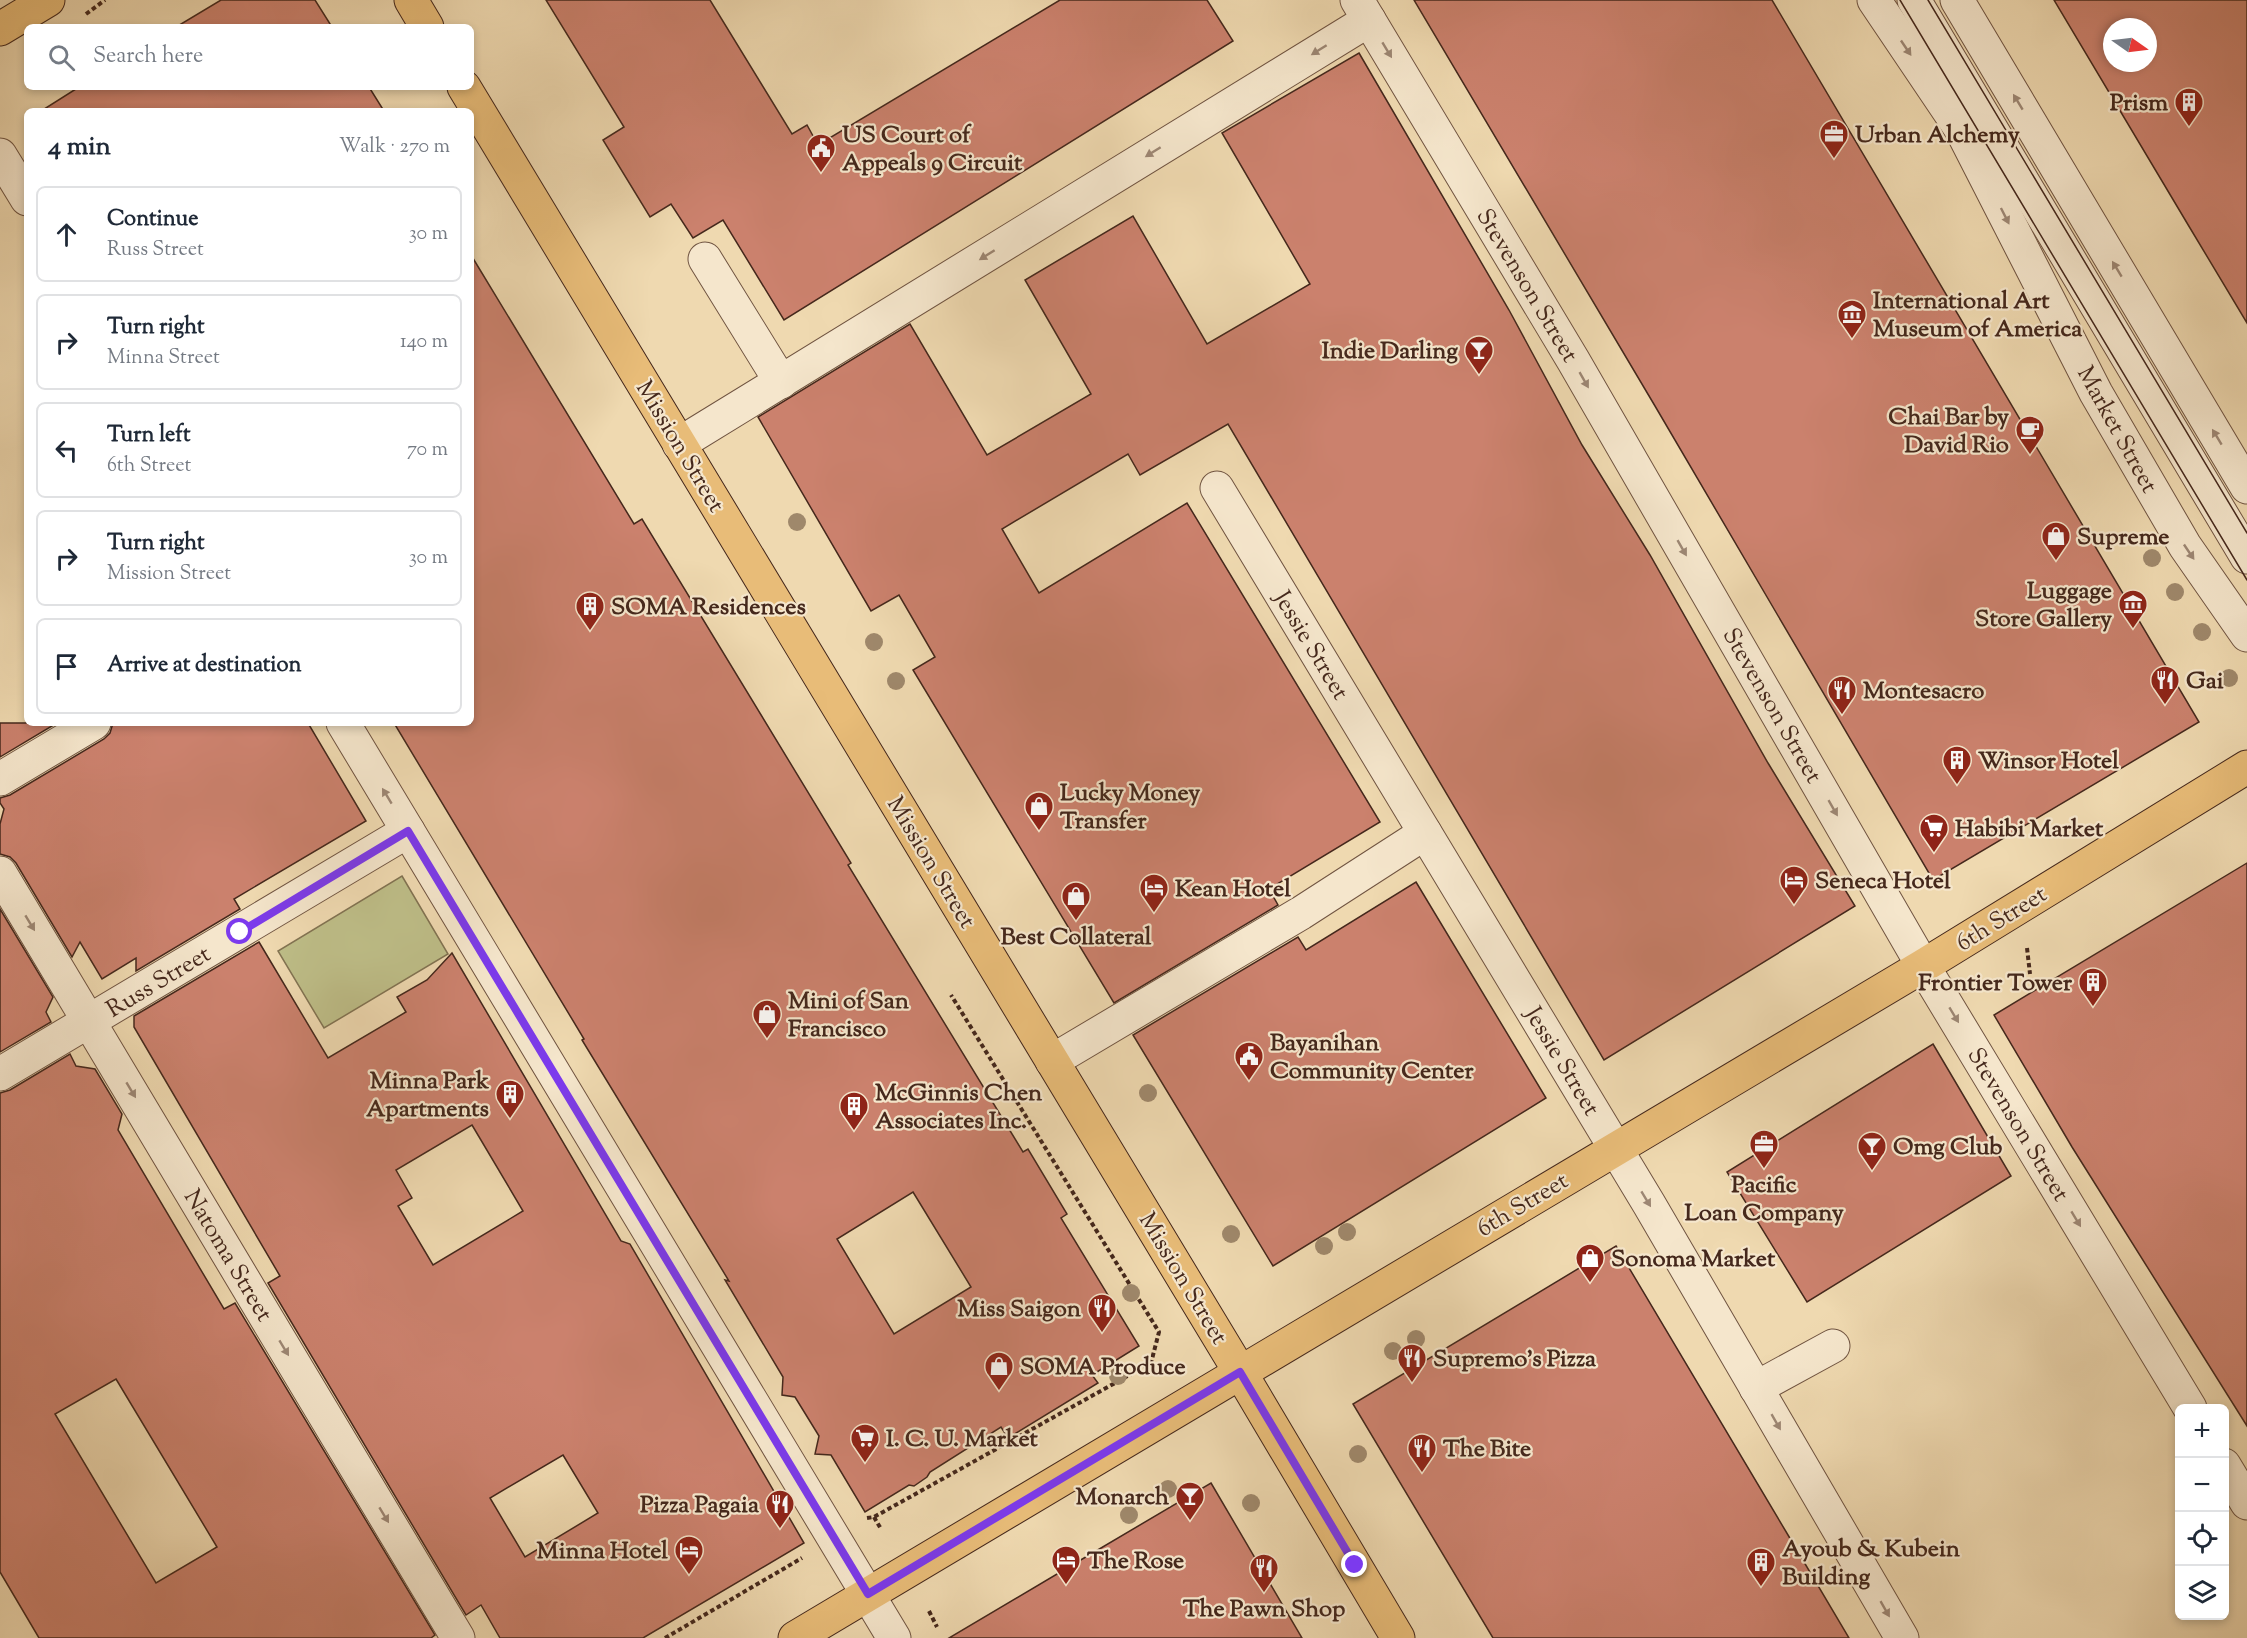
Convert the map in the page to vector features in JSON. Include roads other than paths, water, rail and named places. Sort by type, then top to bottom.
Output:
[{"type":"main road","points":[[0,29],[48,0]]},
{"type":"main road","points":[[411,0],[425,24]]},
{"type":"main road","name":"Mission Street","points":[[466,90],[1240,1372],[1398,1638]]},
{"type":"main road","name":"6th Street","points":[[795,1638],[1923,966],[2247,767]]},
{"type":"street","name":"Market Street","points":[[1874,0],[1961,129],[2096,393],[2185,546],[2247,634]]},
{"type":"street","name":"Market Street","points":[[1914,0],[2247,557]]},
{"type":"street","points":[[1957,0],[2247,487]]},
{"type":"street","points":[[679,444],[837,347],[1363,10]]},
{"type":"street","name":"Stevenson Street","points":[[1363,10],[1573,360],[1923,966],[2188,1404]]},
{"type":"street","points":[[0,155],[24,194]]},
{"type":"street","points":[[705,259],[781,382]]},
{"type":"street","name":"Jessie Street","points":[[1217,488],[1616,1149],[1902,1638]]},
{"type":"street","points":[[0,779],[89,726]]},
{"type":"street","points":[[345,726],[894,1638]]},
{"type":"street","name":"Russ Street","points":[[0,1074],[408,831]]},
{"type":"street","points":[[1052,1061],[1301,913],[1425,833]]},
{"type":"street","name":"Natoma Street","points":[[0,873],[458,1638]]},
{"type":"street","points":[[1756,1388],[1833,1346]]},
{"type":"street","points":[[2229,1473],[2247,1503]]},
{"type":"tram line","points":[[1900,0],[2247,580]]},
{"type":"tram line","points":[[1928,0],[2247,533]]},
{"type":"place","name":"Prism","points":[[2189,128]]},
{"type":"place","name":"Urban Alchemy","points":[[1834,160]]},
{"type":"place","name":"US Court of Appeals 9 Circuit","points":[[821,174]]},
{"type":"place","name":"International Art Museum of America","points":[[1852,340]]},
{"type":"place","name":"Indie Darling","points":[[1479,376]]},
{"type":"place","name":"Chai Bar by David Rio","points":[[2030,456]]},
{"type":"place","name":"Supreme","points":[[2056,562]]},
{"type":"place","name":"Luggage Store Gallery","points":[[2133,630]]},
{"type":"place","name":"SOMA Residences","points":[[590,632]]},
{"type":"place","name":"Gai","points":[[2165,706]]},
{"type":"place","name":"Montesacro","points":[[1842,716]]},
{"type":"place","name":"Winsor Hotel","points":[[1957,786]]},
{"type":"place","name":"Lucky Money Transfer","points":[[1039,832]]},
{"type":"place","name":"Habibi Market","points":[[1934,854]]},
{"type":"place","name":"Seneca Hotel","points":[[1794,906]]},
{"type":"place","name":"Kean Hotel","points":[[1154,914]]},
{"type":"place","name":"Best Collateral","points":[[1076,922]]},
{"type":"place","name":"Frontier Tower","points":[[2093,1008]]},
{"type":"place","name":"Mini of San Francisco","points":[[767,1040]]},
{"type":"place","name":"Bayanihan Community Center","points":[[1249,1082]]},
{"type":"place","name":"Minna Park Apartments","points":[[510,1120]]},
{"type":"place","name":"McGinnis Chen Associates Inc.","points":[[854,1132]]},
{"type":"place","name":"Pacific Loan Company","points":[[1764,1170]]},
{"type":"place","name":"Omg Club","points":[[1872,1172]]},
{"type":"place","name":"Sonoma Market","points":[[1590,1284]]},
{"type":"place","name":"Miss Saigon","points":[[1102,1334]]},
{"type":"place","name":"Supremo's Pizza","points":[[1412,1384]]},
{"type":"place","name":"SOMA Produce","points":[[999,1392]]},
{"type":"place","name":"I. C. U. Market","points":[[865,1464]]},
{"type":"place","name":"The Bite","points":[[1422,1474]]},
{"type":"place","name":"Monarch","points":[[1190,1522]]},
{"type":"place","name":"Pizza Pagaia","points":[[780,1530]]},
{"type":"place","name":"Minna Hotel","points":[[689,1576]]},
{"type":"place","name":"The Rose","points":[[1066,1586]]},
{"type":"place","name":"Ayoub & Kubein Building","points":[[1761,1588]]},
{"type":"place","name":"The Pawn Shop","points":[[1264,1594]]}]
